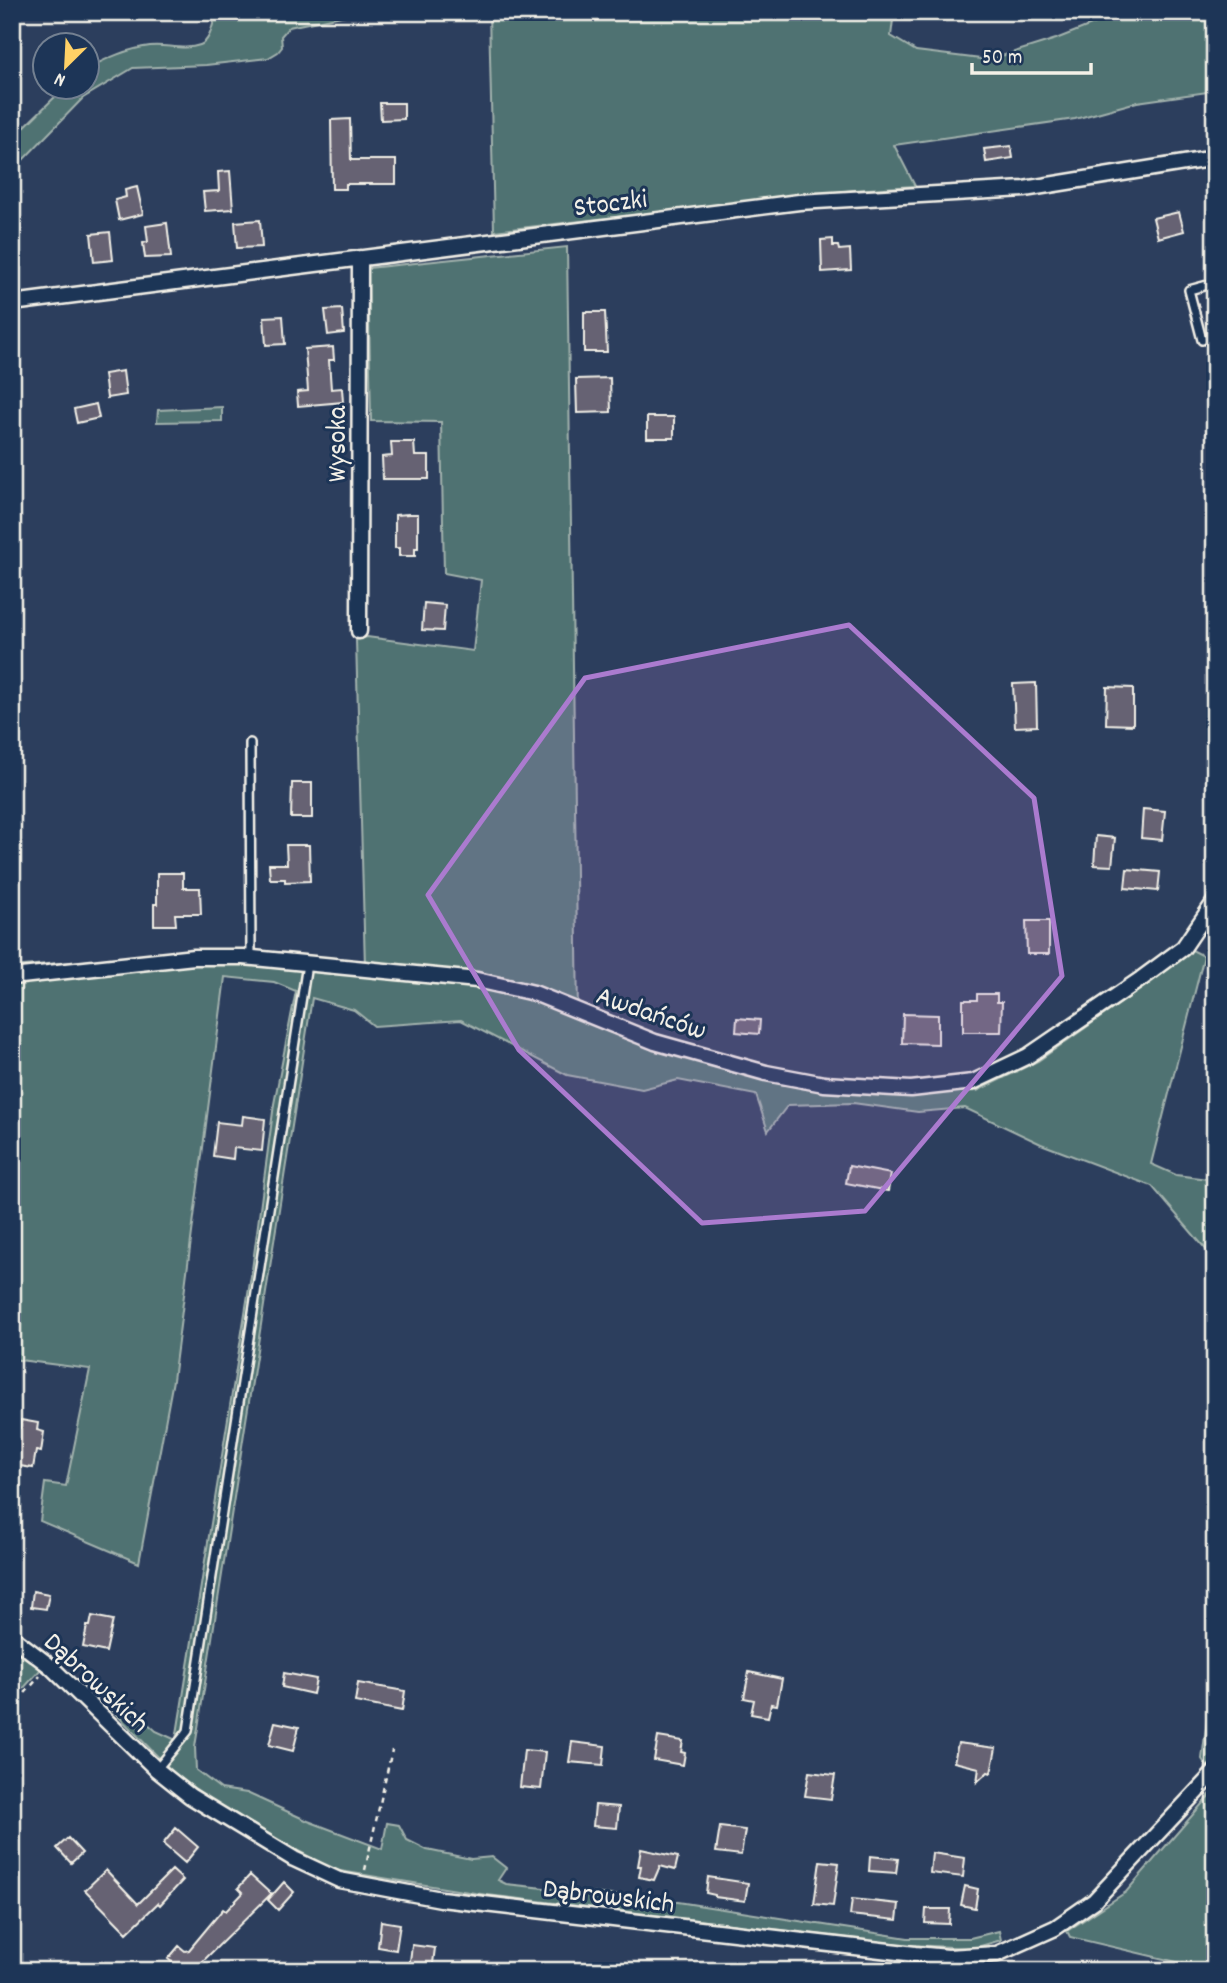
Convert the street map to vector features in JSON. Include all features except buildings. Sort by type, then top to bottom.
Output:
[{"type":"street","name":"Stoczki","points":[[12,303],[799,202],[1024,189],[1215,158]]},
{"type":"street","name":"Wysoka","points":[[359,631],[360,258]]},
{"type":"street","name":"Awdańców","points":[[12,977],[194,957],[251,957],[477,980],[534,993],[655,1042],[765,1073],[824,1084],[911,1089],[973,1082],[1028,1056],[1183,948],[1215,901]]},
{"type":"street","name":"Dąbrowskich","points":[[12,1637],[50,1666],[156,1769],[214,1812],[294,1859],[339,1880],[441,1899],[902,1952],[948,1957],[997,1954],[1055,1928],[1094,1901],[1215,1772]]},
{"type":"lane","points":[[1202,340],[1189,290],[1215,283]]},
{"type":"lane","points":[[250,743],[251,957]]},
{"type":"lane","points":[[156,1769],[188,1731],[307,964]]},
{"type":"path","points":[[12,1708],[50,1666]]},
{"type":"path","points":[[362,1884],[392,1750]]},
{"type":"highlighted area","points":[[849,625],[1034,798],[1062,976],[865,1211],[702,1223],[519,1050],[428,895],[585,678]]},
{"type":"green space","points":[[224,12],[345,12],[346,15],[289,27],[281,36],[282,47],[268,58],[206,65],[133,68],[102,87],[102,61],[142,47],[200,45],[208,37],[215,17]]},
{"type":"green space","points":[[489,12],[894,12],[891,36],[916,51],[989,60],[1056,39],[1124,12],[1215,12],[1215,91],[1137,102],[1075,119],[894,145],[915,186],[854,190],[494,231]]},
{"type":"green space","points":[[50,102],[79,102],[22,161],[12,167],[12,139]]},
{"type":"green space","points":[[567,247],[578,1014],[723,1066],[931,1093],[977,1091],[1038,1061],[1148,984],[1188,948],[1204,956],[1151,1164],[1176,1175],[1215,1180],[1215,1260],[1152,1186],[1041,1144],[965,1108],[918,1112],[853,1103],[788,1105],[768,1131],[756,1095],[678,1080],[642,1089],[567,1075],[461,1020],[374,1026],[354,1010],[312,998],[195,1747],[196,1770],[221,1789],[247,1793],[308,1821],[382,1849],[387,1823],[399,1825],[407,1840],[427,1850],[471,1859],[492,1857],[506,1868],[498,1880],[506,1884],[678,1902],[908,1938],[970,1938],[999,1931],[1001,1940],[974,1948],[907,1945],[487,1895],[334,1870],[238,1819],[176,1775],[109,1707],[114,1693],[156,1731],[176,1740],[252,1270],[274,1104],[296,991],[274,982],[225,977],[173,1380],[139,1563],[40,1521],[45,1483],[66,1486],[90,1369],[12,1359],[12,967],[229,949],[365,966],[356,640],[367,637],[473,651],[481,580],[444,573],[441,422],[371,421],[368,268]]},
{"type":"green space","points":[[222,407],[222,421],[157,422],[158,410]]},
{"type":"green space","points":[[12,1650],[42,1668],[12,1701]]},
{"type":"green space","points":[[1215,1657],[1215,1759],[1207,1767],[1202,1759]]},
{"type":"green space","points":[[1215,1789],[1215,1971],[1070,1937],[1067,1931],[1126,1892]]}]
